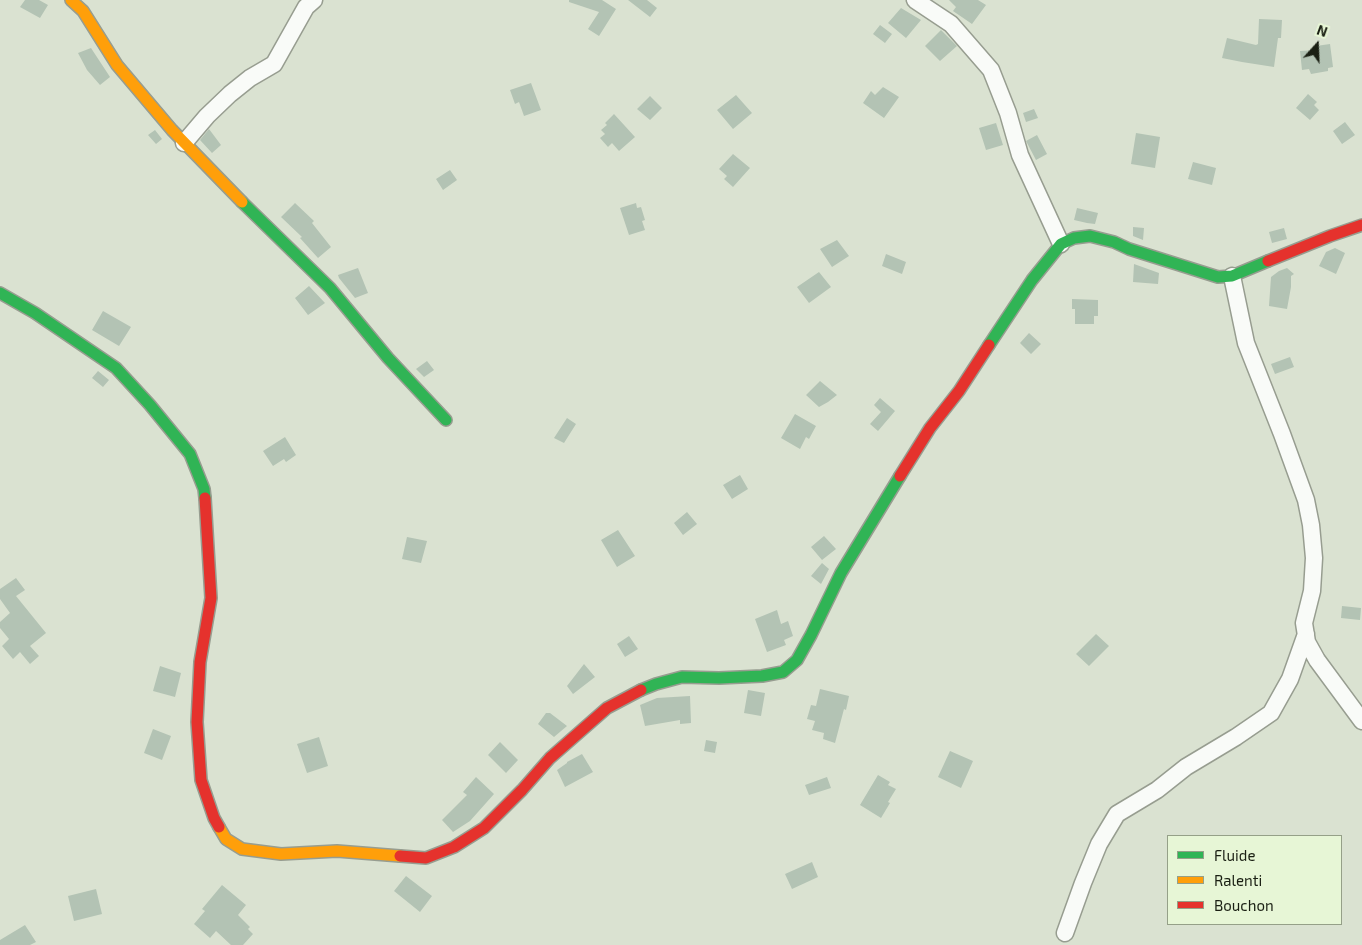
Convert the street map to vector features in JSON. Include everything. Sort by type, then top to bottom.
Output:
[{"type":"street","points":[[71,0],[82,11],[117,65],[184,143],[238,199],[330,288],[388,358],[446,420]]},
{"type":"street","points":[[184,143],[207,116],[230,94],[250,78],[274,64],[306,7],[314,0]]},
{"type":"street","points":[[915,0],[951,24],[991,70],[1008,113],[1020,155],[1061,244]]},
{"type":"street","points":[[0,293],[35,313],[116,368],[190,454],[204,489],[212,598],[200,662],[197,722],[201,780],[214,818],[226,839],[242,849],[281,854],[337,851],[426,858],[454,847],[484,828],[522,790],[550,758],[607,708],[634,693],[656,684],[682,677],[762,676],[783,672],[796,660],[811,635],[841,573],[892,487],[930,428],[959,391],[1032,280],[1061,244],[1074,238],[1090,236],[1114,242],[1129,249],[1218,277],[1232,276],[1362,225]]},
{"type":"street","points":[[1232,276],[1246,343],[1306,500],[1311,525],[1314,558],[1312,591],[1304,623],[1307,642],[1317,660],[1362,721]]},
{"type":"street","points":[[1065,933],[1099,844],[1117,814],[1157,790],[1186,767],[1271,713],[1290,680],[1306,634]]},
{"type":"building","points":[[25,0],[39,0],[48,5],[40,18],[20,7]]},
{"type":"building","points":[[569,0],[602,0],[616,9],[599,36],[588,29],[599,12],[569,2]]},
{"type":"building","points":[[628,0],[647,0],[657,8],[650,17]]},
{"type":"building","points":[[949,0],[978,0],[986,5],[972,24],[953,11],[956,7]]},
{"type":"building","points":[[901,8],[921,20],[906,38],[888,23]]},
{"type":"building","points":[[1259,19],[1282,20],[1281,38],[1278,38],[1274,67],[1222,58],[1227,38],[1258,44]]},
{"type":"building","points":[[880,25],[892,34],[885,43],[873,34]]},
{"type":"building","points":[[941,30],[957,46],[940,61],[925,46]]},
{"type":"building","points":[[1330,44],[1333,67],[1328,68],[1328,71],[1311,74],[1309,69],[1302,70],[1300,51],[1317,50],[1316,46]]},
{"type":"building","points":[[91,48],[110,77],[100,85],[87,70],[78,53]]},
{"type":"building","points":[[531,83],[541,110],[524,116],[519,102],[515,104],[510,90]]},
{"type":"building","points":[[883,87],[899,97],[884,118],[863,103],[871,91],[875,95]]},
{"type":"building","points":[[1308,94],[1317,102],[1314,105],[1319,110],[1310,120],[1296,108]]},
{"type":"building","points":[[736,95],[752,113],[733,129],[717,110]]},
{"type":"building","points":[[650,96],[662,108],[650,120],[637,109]]},
{"type":"building","points":[[1034,109],[1038,118],[1026,122],[1023,113]]},
{"type":"building","points":[[614,114],[635,137],[619,151],[612,143],[608,147],[600,138],[605,134],[601,130],[607,125],[605,123]]},
{"type":"building","points":[[1345,122],[1355,135],[1342,144],[1333,131]]},
{"type":"building","points":[[996,123],[1003,145],[986,150],[979,128]]},
{"type":"building","points":[[209,129],[221,145],[212,153],[200,140]]},
{"type":"building","points":[[155,130],[162,139],[156,144],[148,135]]},
{"type":"building","points":[[1136,133],[1160,137],[1155,168],[1131,164]]},
{"type":"building","points":[[1037,135],[1047,154],[1036,160],[1026,141]]},
{"type":"building","points":[[733,154],[750,168],[733,187],[724,179],[727,176],[719,169]]},
{"type":"building","points":[[1193,162],[1216,168],[1212,185],[1188,179]]},
{"type":"building","points":[[450,170],[457,180],[443,190],[436,179]]},
{"type":"building","points":[[295,203],[314,221],[312,223],[331,247],[318,258],[300,238],[302,237],[281,217]]},
{"type":"building","points":[[636,203],[637,208],[641,207],[645,220],[642,221],[645,230],[629,235],[620,208]]},
{"type":"building","points":[[1077,208],[1098,213],[1095,224],[1074,220]]},
{"type":"building","points":[[1133,227],[1144,228],[1143,240],[1133,236]]},
{"type":"building","points":[[1284,228],[1287,239],[1272,243],[1269,232]]},
{"type":"building","points":[[837,240],[849,256],[832,267],[820,249]]},
{"type":"building","points":[[1335,248],[1345,253],[1336,274],[1319,266],[1326,252]]},
{"type":"building","points":[[886,254],[906,262],[902,274],[882,266]]},
{"type":"building","points":[[1134,264],[1159,273],[1158,284],[1133,282]]},
{"type":"building","points":[[358,268],[368,293],[355,298],[338,275]]},
{"type":"building","points":[[1287,268],[1294,274],[1291,276],[1287,309],[1269,306],[1271,277]]},
{"type":"building","points":[[819,272],[831,287],[809,303],[797,287]]},
{"type":"building","points":[[309,286],[325,303],[308,315],[295,298]]},
{"type":"building","points":[[1072,299],[1098,300],[1098,316],[1094,316],[1094,324],[1075,324],[1075,309],[1072,309]]},
{"type":"building","points":[[103,311],[131,327],[119,346],[92,330]]},
{"type":"building","points":[[1029,333],[1041,344],[1031,354],[1020,343]]},
{"type":"building","points":[[1290,357],[1294,367],[1275,374],[1271,364]]},
{"type":"building","points":[[427,361],[434,370],[424,377],[416,369]]},
{"type":"building","points":[[98,371],[109,380],[103,387],[92,378]]},
{"type":"building","points":[[820,381],[837,395],[819,407],[806,395]]},
{"type":"building","points":[[880,398],[895,411],[878,431],[870,424],[881,412],[874,405]]},
{"type":"building","points":[[795,414],[816,426],[809,439],[806,437],[800,449],[781,438]]},
{"type":"building","points":[[567,418],[576,424],[564,443],[554,438]]},
{"type":"building","points":[[285,437],[296,455],[286,462],[284,459],[273,466],[263,451]]},
{"type":"building","points":[[740,475],[748,489],[732,499],[723,485]]},
{"type":"building","points":[[687,512],[697,524],[683,535],[674,523]]},
{"type":"building","points":[[618,530],[635,556],[617,567],[601,540]]},
{"type":"building","points":[[824,536],[836,549],[822,560],[811,547]]},
{"type":"building","points":[[407,537],[427,541],[421,563],[402,559]]},
{"type":"building","points":[[822,563],[829,569],[821,584],[811,576]]},
{"type":"building","points":[[16,578],[25,590],[16,596],[46,633],[30,646],[39,656],[30,664],[20,652],[13,659],[2,646],[9,639],[0,628],[0,622],[10,613],[0,599],[0,589]]},
{"type":"building","points":[[1342,606],[1361,608],[1360,620],[1341,618]]},
{"type":"building","points":[[777,610],[781,624],[788,621],[793,636],[784,640],[786,645],[767,652],[755,619]]},
{"type":"building","points":[[1096,634],[1109,646],[1089,666],[1076,654]]},
{"type":"building","points":[[629,636],[638,649],[625,657],[617,644]]},
{"type":"building","points":[[584,664],[595,677],[573,694],[567,686]]},
{"type":"building","points":[[160,666],[181,673],[175,697],[153,691]]},
{"type":"building","points":[[820,689],[849,696],[835,743],[823,739],[824,733],[812,730],[815,721],[807,719],[811,705],[816,706]]},
{"type":"building","points":[[748,690],[765,693],[761,716],[744,713]]},
{"type":"building","points":[[690,696],[691,723],[680,724],[680,720],[645,726],[640,705],[657,698]]},
{"type":"building","points":[[546,713],[550,713],[567,726],[554,737],[538,724]]},
{"type":"building","points":[[153,729],[171,736],[162,760],[144,753]]},
{"type":"building","points":[[319,737],[328,766],[307,773],[297,744]]},
{"type":"building","points":[[706,740],[717,742],[715,753],[704,751]]},
{"type":"building","points":[[500,742],[518,760],[506,773],[488,755]]},
{"type":"building","points":[[950,751],[973,761],[961,788],[938,777]]},
{"type":"building","points":[[582,754],[593,772],[565,787],[557,770]]},
{"type":"building","points":[[878,775],[890,782],[888,785],[896,789],[881,818],[860,805]]},
{"type":"building","points":[[476,777],[494,794],[470,821],[453,832],[442,820],[467,795],[463,792]]},
{"type":"building","points":[[827,777],[831,788],[809,795],[805,785]]},
{"type":"building","points":[[812,862],[818,877],[792,889],[785,874]]},
{"type":"building","points":[[406,876],[432,896],[420,912],[394,891]]},
{"type":"building","points":[[222,885],[246,905],[238,915],[250,927],[248,929],[253,934],[243,945],[231,945],[216,931],[210,938],[194,924],[205,911],[202,909]]},
{"type":"building","points":[[96,889],[102,914],[74,921],[68,896]]},
{"type":"building","points":[[25,925],[36,942],[30,945],[0,945],[0,940]]},
{"type":"traffic: fast","points":[[242,202],[330,288],[388,358],[446,420]]},
{"type":"traffic: fast","points":[[989,345],[1032,280],[1061,244],[1074,238],[1090,236],[1114,242],[1129,249],[1218,277],[1232,276],[1268,261]]},
{"type":"traffic: fast","points":[[0,293],[35,313],[116,368],[150,405],[190,454],[204,489],[205,498]]},
{"type":"traffic: fast","points":[[641,690],[682,677],[762,676],[783,672],[797,660],[841,573],[900,476]]},
{"type":"traffic: slow","points":[[71,0],[83,11],[117,65],[172,130],[242,202]]},
{"type":"traffic: slow","points":[[219,827],[226,839],[242,849],[281,854],[337,851],[400,856]]},
{"type":"traffic: jam","points":[[1268,261],[1362,225]]},
{"type":"traffic: jam","points":[[900,476],[930,428],[959,391],[989,345]]},
{"type":"traffic: jam","points":[[205,498],[211,598],[200,662],[197,722],[201,780],[219,827]]},
{"type":"traffic: jam","points":[[400,856],[426,858],[454,847],[484,828],[522,790],[550,758],[607,708],[641,690]]}]
